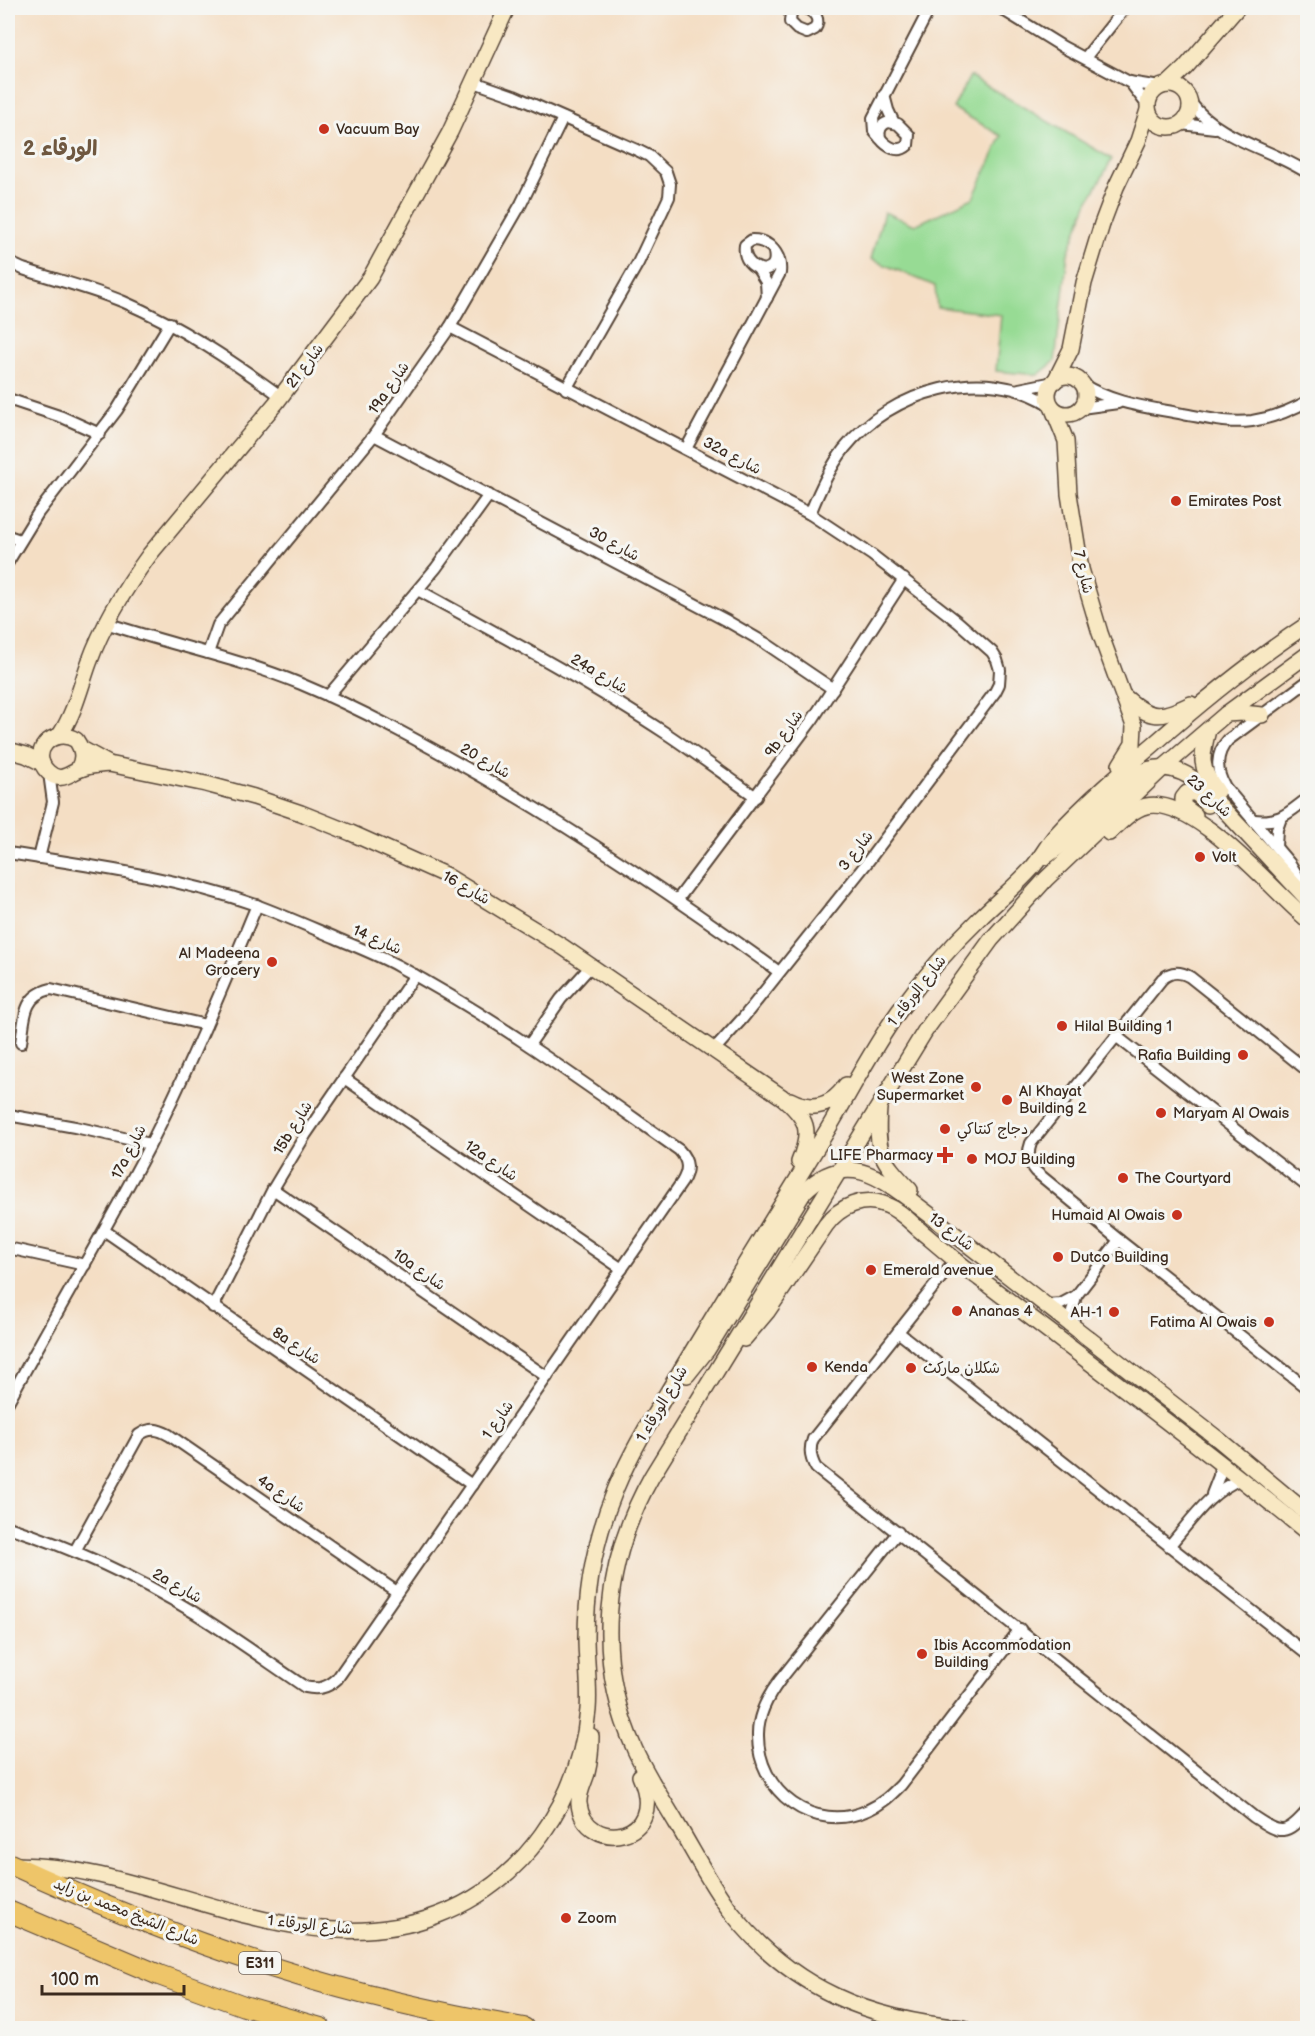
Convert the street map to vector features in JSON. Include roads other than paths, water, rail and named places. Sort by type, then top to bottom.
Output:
[{"type":"highway","name":"شارع الشيخ محمد بن زايد","points":[[10,1864],[215,1948],[284,1971],[415,2006],[524,2028]]},
{"type":"highway","points":[[8,1911],[159,1975],[244,2006],[321,2028]]},
{"type":"street","name":"شارع 21","points":[[60,735],[77,704],[89,662],[108,620],[134,576],[279,400],[371,276],[424,182],[476,78],[507,8]]},
{"type":"street","points":[[783,8],[790,22],[802,32],[807,33],[815,29],[818,20],[816,15],[806,8]]},
{"type":"street","points":[[790,22],[790,12],[795,8]]},
{"type":"street","points":[[880,138],[879,133],[884,124],[894,123],[902,127],[909,135],[908,145],[904,148],[894,148],[880,138],[872,124],[884,95],[930,8]]},
{"type":"street","points":[[1000,8],[1063,47],[1129,82],[1176,86],[1215,128],[1308,173]]},
{"type":"street","points":[[1085,58],[1125,8]]},
{"type":"street","points":[[1052,407],[1048,395],[1071,350],[1079,303],[1095,243],[1116,187],[1136,147],[1150,97],[1190,62],[1237,8]]},
{"type":"street","points":[[1181,124],[1190,112],[1190,62]]},
{"type":"street","points":[[476,78],[649,156],[666,172],[670,184],[669,197],[652,234],[566,389]]},
{"type":"street","points":[[1129,82],[1156,123],[1165,127],[1181,124],[1215,128]]},
{"type":"street","points":[[884,95],[894,123]]},
{"type":"street","name":"19a شارع","points":[[208,653],[218,625],[374,435],[450,327],[521,204],[563,118]]},
{"type":"street","points":[[1136,147],[1165,127]]},
{"type":"street","points":[[686,449],[767,298],[780,273],[781,261],[774,252],[762,241],[752,240],[745,245],[744,255],[747,261],[758,269],[766,282],[767,298]]},
{"type":"street","points":[[758,269],[768,269],[773,266],[774,252]]},
{"type":"street","points":[[8,262],[22,269],[121,301],[170,323],[245,372],[279,400]]},
{"type":"street","points":[[8,562],[20,540],[58,486],[100,434],[134,385],[170,323]]},
{"type":"street","name":"32a شارع","points":[[450,327],[810,514],[904,579],[981,643]]},
{"type":"street","points":[[1071,350],[1086,399],[1081,409]]},
{"type":"street","points":[[1018,389],[1068,376],[1098,393],[1124,403],[1214,421],[1238,422],[1275,416],[1308,401]]},
{"type":"street","points":[[810,514],[831,468],[845,448],[880,416],[922,394],[958,386],[985,385],[1018,389],[1035,395],[1067,415],[1107,403],[1124,403]]},
{"type":"street","points":[[8,399],[62,417],[100,434]]},
{"type":"street","name":"شارع 7","points":[[1052,407],[1066,441],[1069,494],[1081,569],[1100,633],[1133,719],[1134,738],[1128,755],[1111,781]]},
{"type":"street","name":"شارع 7","points":[[1066,441],[1081,409]]},
{"type":"street","name":"شارع 30","points":[[374,435],[727,621],[765,643],[833,689]]},
{"type":"street","points":[[328,696],[455,544],[489,495]]},
{"type":"street","points":[[8,536],[20,540]]},
{"type":"street","name":"9b شارع","points":[[678,899],[756,797],[833,689],[904,579]]},
{"type":"street","name":"24a شارع","points":[[418,590],[597,690],[667,734],[756,797]]},
{"type":"street","name":"شارع 20","points":[[108,620],[147,636],[270,672],[390,725],[506,790],[592,842],[678,899],[779,972]]},
{"type":"street","name":"شارع الورقاء 1","points":[[10,1864],[96,1873],[247,1917],[293,1925],[353,1930],[391,1928],[424,1920],[455,1908],[485,1891],[511,1870],[534,1845],[553,1818],[568,1789],[579,1757],[588,1709],[587,1612],[596,1549],[608,1508],[625,1469],[667,1394],[826,1133],[872,1052],[909,999],[954,944],[1024,876],[1054,837],[1111,781],[1208,696],[1260,656],[1308,624]]},
{"type":"street","name":"شارع 3","points":[[717,1053],[742,1018],[866,864],[989,700],[999,684],[1000,670],[995,656],[981,643]]},
{"type":"street","name":"شارع الورقاء 1","points":[[964,2028],[902,2020],[849,2003],[801,1976],[764,1947],[733,1913],[712,1883],[642,1765],[621,1711],[611,1667],[609,1620],[612,1581],[622,1544],[643,1491],[880,1105],[955,988],[991,940],[1046,879],[1164,767],[1226,714],[1308,654]]},
{"type":"street","points":[[1303,896],[1294,870],[1225,787],[1219,772],[1218,760],[1221,749],[1228,740],[1308,681]]},
{"type":"street","points":[[1125,697],[1144,711],[1163,716],[1208,696]]},
{"type":"street","name":"شارع 21","points":[[77,704],[79,745]]},
{"type":"street","points":[[1226,714],[1262,715]]},
{"type":"street","points":[[1208,729],[1202,750],[1203,768],[1232,817]]},
{"type":"street","points":[[43,858],[53,802],[42,750],[52,737],[60,735],[79,745],[82,763],[53,802]]},
{"type":"street","points":[[8,750],[27,749],[45,744]]},
{"type":"street","name":"شارع 16","points":[[79,745],[109,764],[177,777],[254,797],[351,833],[445,875],[587,963],[782,1097],[800,1113],[807,1131],[806,1146],[789,1191]]},
{"type":"street","points":[[8,750],[26,755],[55,776],[73,773]]},
{"type":"street","name":"شارع 16","points":[[73,773],[109,764]]},
{"type":"street","points":[[1037,861],[1063,844],[1137,774],[1152,768],[1164,767]]},
{"type":"street","name":"شارع 23","points":[[1164,767],[1182,772],[1196,781],[1232,817],[1303,896]]},
{"type":"street","points":[[1230,846],[1210,823],[1185,809],[1182,803],[1184,795],[1190,792],[1198,794],[1237,834],[1277,867]]},
{"type":"street","points":[[1254,820],[1270,821],[1281,818],[1308,798]]},
{"type":"street","name":"شارع 23","points":[[1046,879],[1077,861],[1129,815],[1147,806],[1161,806],[1206,826],[1308,920]]},
{"type":"street","points":[[1276,847],[1277,829],[1281,818]]},
{"type":"street","name":"شارع 14","points":[[8,853],[142,875],[219,894],[257,906],[383,958],[529,1045],[679,1150],[687,1161]]},
{"type":"street","name":"17a شارع","points":[[8,1402],[13,1381],[105,1231],[150,1144],[206,1025],[257,906]]},
{"type":"street","points":[[529,1045],[587,963]]},
{"type":"street","points":[[1308,1071],[1203,986],[1185,974],[1170,973],[1162,979],[1031,1143],[1028,1156],[1035,1171],[1308,1389]]},
{"type":"street","name":"15b شارع","points":[[213,1307],[273,1188],[306,1134],[415,975]]},
{"type":"street","points":[[21,1043],[28,1004],[42,991],[51,989],[206,1025]]},
{"type":"street","points":[[1116,1036],[1308,1187]]},
{"type":"street","name":"شارع 16","points":[[782,1097],[808,1107],[829,1102],[838,1096],[872,1052]]},
{"type":"street","name":"12a شارع","points":[[344,1078],[622,1269]]},
{"type":"street","points":[[880,1105],[878,1137],[882,1154],[890,1169],[911,1190],[926,1212]]},
{"type":"street","points":[[8,1115],[150,1144]]},
{"type":"street","name":"شارع 1","points":[[322,1688],[337,1679],[622,1269],[682,1182],[688,1168],[687,1161]]},
{"type":"street","name":"شارع 13","points":[[667,1394],[685,1378],[707,1350],[804,1192],[816,1181],[840,1172],[861,1172],[880,1178],[926,1212],[1218,1439],[1308,1514]]},
{"type":"street","name":"10a شارع","points":[[273,1188],[547,1377]]},
{"type":"street","name":"شارع 13","points":[[724,1358],[767,1312],[830,1219],[848,1206],[869,1202],[889,1206],[955,1260],[1220,1462],[1308,1533]]},
{"type":"street","name":"8a شارع","points":[[105,1231],[472,1485]]},
{"type":"street","points":[[1043,1305],[1060,1305],[1076,1296],[1119,1240]]},
{"type":"street","points":[[8,1248],[85,1265]]},
{"type":"street","points":[[955,1260],[813,1439],[810,1455],[816,1468],[1254,1817],[1273,1830],[1282,1831],[1292,1828],[1308,1810]]},
{"type":"street","points":[[1075,1329],[1072,1312],[1076,1296]]},
{"type":"street","points":[[898,1332],[1308,1655]]},
{"type":"street","name":"4a شارع","points":[[75,1551],[139,1435],[145,1430],[154,1429],[170,1435],[397,1593]]},
{"type":"street","points":[[1211,1497],[1217,1484],[1220,1462]]},
{"type":"street","points":[[1169,1546],[1211,1497],[1225,1486],[1241,1479]]},
{"type":"street","name":"2a شارع","points":[[8,1527],[75,1551],[116,1570],[195,1613],[305,1687],[322,1688]]},
{"type":"street","points":[[898,1532],[780,1680],[761,1714],[758,1732],[759,1752],[764,1770],[774,1787],[789,1802],[806,1811],[826,1816],[847,1816],[868,1810],[886,1800],[901,1785],[1020,1629]]},
{"type":"street","points":[[588,1709],[591,1748],[586,1776],[580,1791],[579,1805],[588,1824],[599,1832],[612,1835],[626,1833],[638,1826],[645,1814],[648,1800],[628,1745],[621,1711]]},
{"type":"place","name":"Vacuum Bay","points":[[324,129]]},
{"type":"place","name":"Emirates Post","points":[[1176,501]]},
{"type":"place","name":"Volt","points":[[1200,857]]},
{"type":"place","name":"Al Madeena Grocery","points":[[272,962]]},
{"type":"place","name":"Hilal Building 1","points":[[1062,1026]]},
{"type":"place","name":"Rafia Building","points":[[1243,1055]]},
{"type":"place","name":"West Zone Supermarket","points":[[976,1087]]},
{"type":"place","name":"Al Khayat Building 2","points":[[1007,1100]]},
{"type":"place","name":"Maryam Al Owais","points":[[1161,1113]]},
{"type":"place","name":"دجاج كنتاكي","points":[[945,1129]]},
{"type":"place","name":"LIFE Pharmacy","points":[[945,1155]]},
{"type":"place","name":"MOJ Building","points":[[972,1159]]},
{"type":"place","name":"The Courtyard","points":[[1123,1178]]},
{"type":"place","name":"Humaid Al Owais","points":[[1177,1215]]},
{"type":"place","name":"Dutco Building","points":[[1058,1257]]},
{"type":"place","name":"Emerald avenue","points":[[871,1270]]},
{"type":"place","name":"Ananas 4","points":[[957,1311]]},
{"type":"place","name":"AH-1","points":[[1114,1312]]},
{"type":"place","name":"Fatima Al Owais","points":[[1269,1322]]},
{"type":"place","name":"Kenda","points":[[812,1367]]},
{"type":"place","name":"شكلان ماركت","points":[[911,1368]]},
{"type":"place","name":"Ibis Accommodation Building","points":[[922,1654]]},
{"type":"place","name":"Zoom","points":[[566,1918]]},
{"type":"district","name":"الورقاء 2","points":[[60,148]]}]
